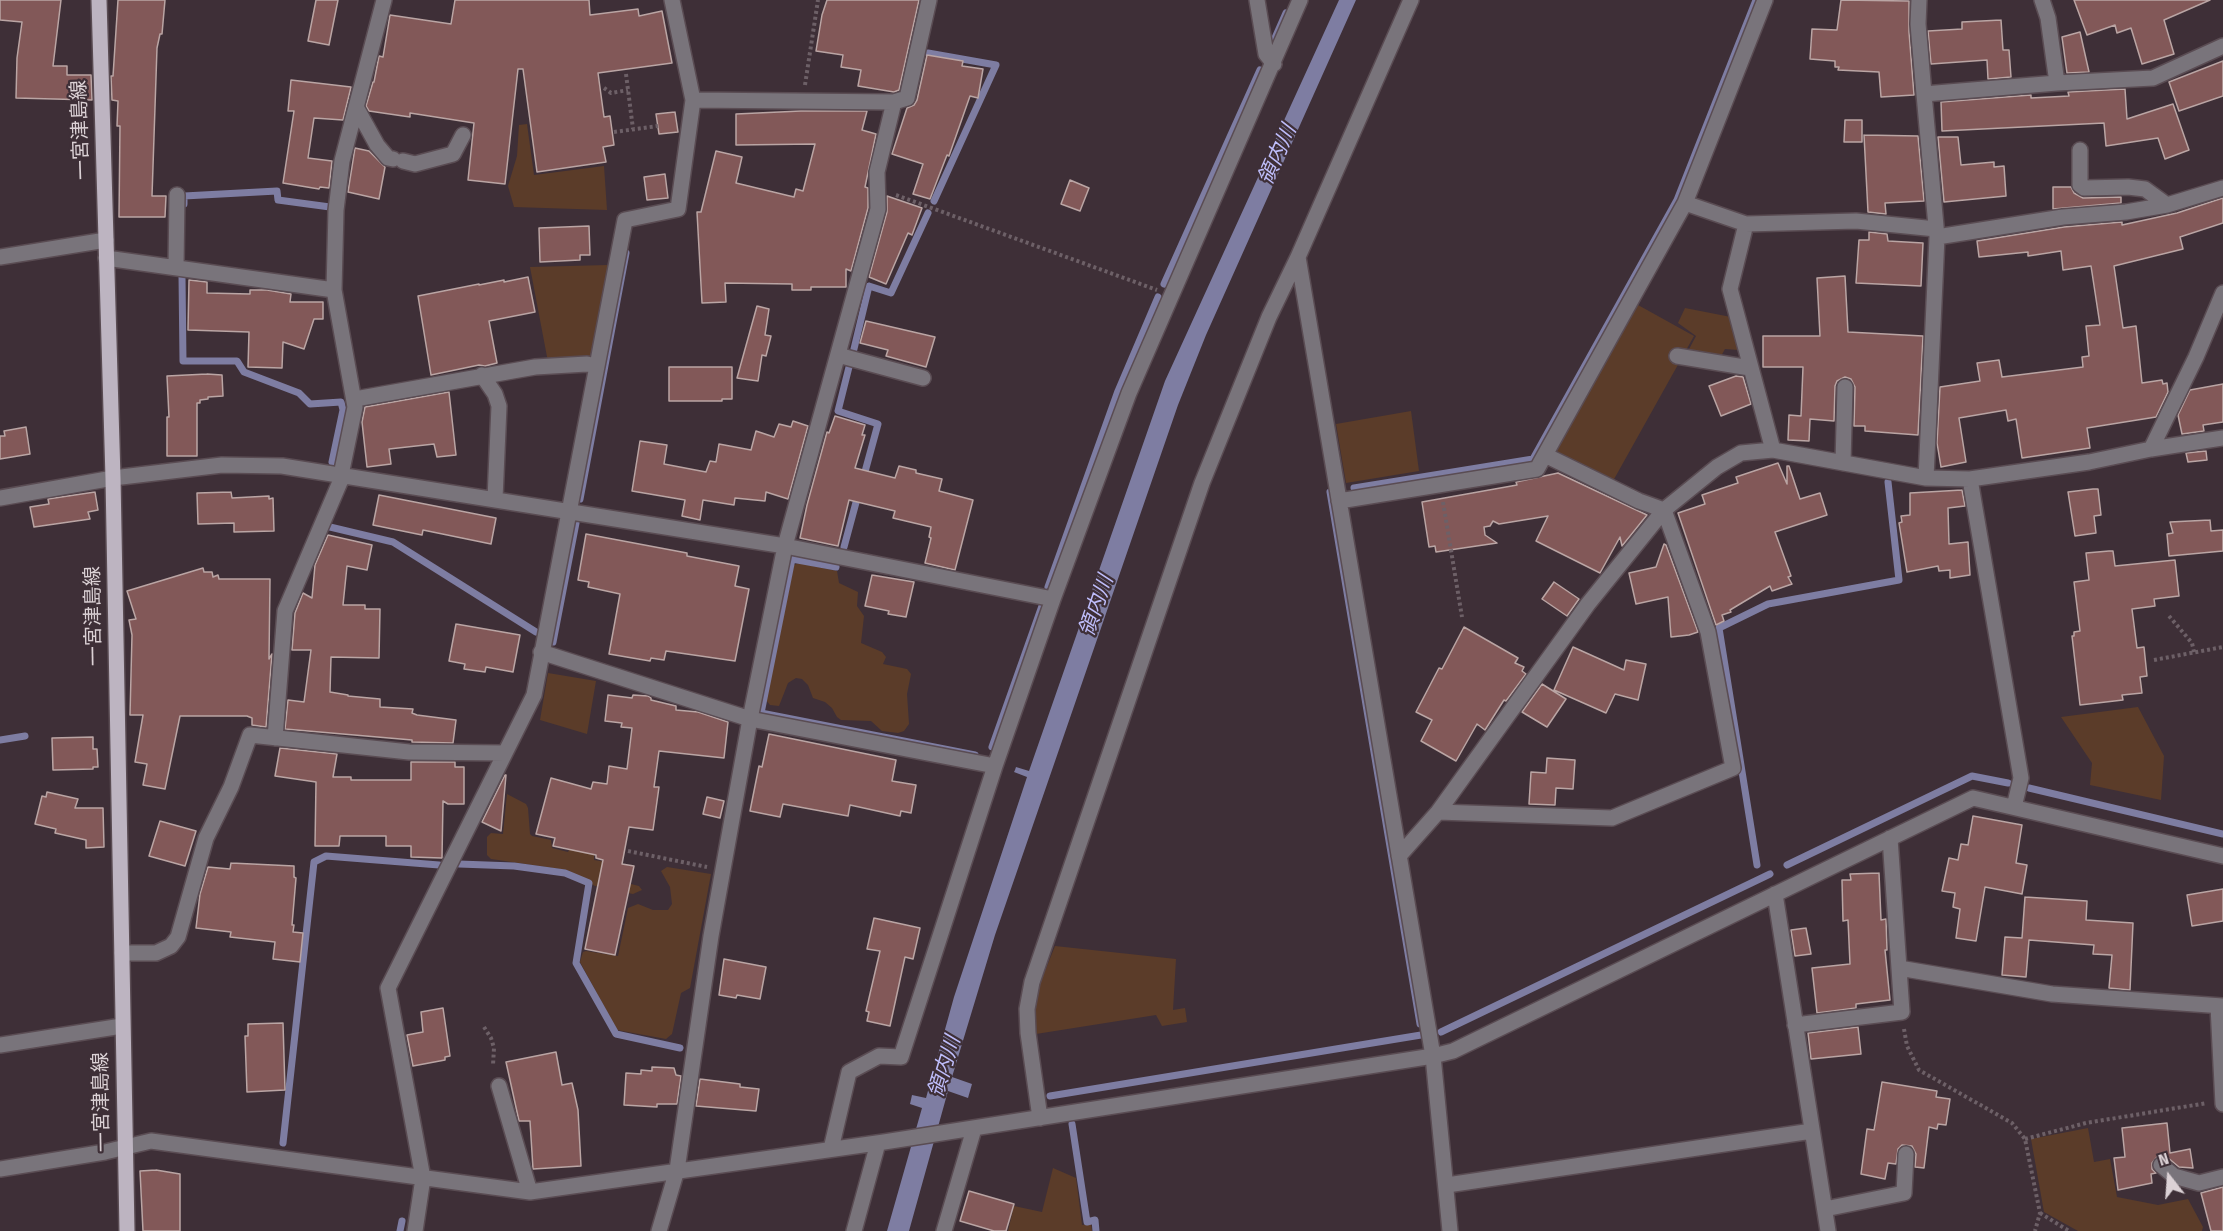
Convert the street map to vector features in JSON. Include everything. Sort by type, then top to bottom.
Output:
[{"type":"main road","name":"一宮津島線","points":[[99,0],[113,478],[127,1231]]},
{"type":"street","points":[[275,738],[285,611],[342,475],[355,407],[334,290],[336,210],[342,161],[384,0]]},
{"type":"street","points":[[415,1231],[423,1178],[388,988],[534,695],[625,220],[678,209],[693,100],[672,0]]},
{"type":"street","points":[[693,100],[894,102],[907,98],[929,0]]},
{"type":"street","points":[[1257,0],[1266,54],[1274,64]]},
{"type":"street","points":[[831,1149],[849,1072],[879,1056],[901,1057],[995,766],[1053,599],[1129,393],[1300,0]]},
{"type":"street","points":[[1040,1118],[1028,1033],[1027,1009],[1032,982],[1202,483],[1269,317],[1298,257],[1411,0]]},
{"type":"street","points":[[1340,501],[1537,469],[1685,203],[1765,0]]},
{"type":"street","points":[[1919,0],[1918,24],[1937,233],[1926,478]]},
{"type":"street","points":[[2042,0],[2048,18],[2056,83]]},
{"type":"street","points":[[1924,94],[2153,78],[2223,46]]},
{"type":"street","points":[[659,1231],[677,1170],[709,948],[750,719],[785,546],[878,209],[878,172],[894,102]]},
{"type":"street","points":[[356,107],[377,145],[388,158],[415,164],[453,153],[463,135]]},
{"type":"street","points":[[2080,150],[2080,185],[2084,188],[2145,189],[2167,205]]},
{"type":"street","points":[[1685,203],[1746,224],[1856,221],[1937,233],[2063,217],[2126,212],[2167,205],[2223,188]]},
{"type":"street","points":[[176,267],[177,195]]},
{"type":"street","points":[[1746,224],[1730,290],[1773,450]]},
{"type":"street","points":[[0,257],[105,240]]},
{"type":"street","points":[[1298,257],[1433,1056],[1450,1231]]},
{"type":"street","points":[[106,258],[334,290]]},
{"type":"street","points":[[2151,449],[2196,357],[2223,293]]},
{"type":"street","points":[[838,355],[923,378]]},
{"type":"street","points":[[1677,356],[1750,368]]},
{"type":"street","points":[[355,399],[536,367],[587,364],[596,366]]},
{"type":"street","points":[[482,375],[500,406],[495,499]]},
{"type":"street","points":[[1843,463],[1845,387]]},
{"type":"street","points":[[1399,856],[1438,812],[1588,604],[1664,510],[1716,467],[1742,453],[1773,450],[1926,478],[1970,479],[2089,462],[2151,449],[2223,438]]},
{"type":"street","points":[[1545,455],[1638,501],[1664,510]]},
{"type":"street","points":[[0,498],[113,478],[222,465],[282,466],[785,546],[1053,599]]},
{"type":"street","points":[[1970,479],[2021,778],[2014,807]]},
{"type":"street","points":[[1438,812],[1612,818],[1733,768],[1708,632],[1664,510]]},
{"type":"street","points":[[541,652],[750,719],[995,766]]},
{"type":"street","points":[[122,953],[156,953],[171,946],[178,937],[206,838],[231,788],[250,735],[409,752],[505,753]]},
{"type":"street","points":[[0,1169],[105,1152],[151,1141],[530,1192],[881,1143],[1453,1051],[1973,798],[2223,856]]},
{"type":"street","points":[[1795,1025],[1902,1012],[1890,838]]},
{"type":"street","points":[[1775,894],[1828,1231]]},
{"type":"street","points":[[1899,968],[2052,994],[2220,1006],[2222,1102]]},
{"type":"street","points":[[0,1045],[122,1026]]},
{"type":"street","points":[[499,1086],[530,1192]]},
{"type":"street","points":[[944,1231],[970,1129]]},
{"type":"street","points":[[1447,1185],[1812,1131]]},
{"type":"street","points":[[854,1231],[881,1143]]},
{"type":"street","points":[[1825,1209],[1904,1192],[1906,1154]]},
{"type":"street","points":[[2161,1165],[2174,1176],[2199,1183],[2223,1177]]},
{"type":"path","points":[[803,101],[818,0]]},
{"type":"path","points":[[626,74],[633,129]]},
{"type":"path","points":[[604,88],[611,93],[628,90]]},
{"type":"path","points":[[614,132],[658,126]]},
{"type":"path","points":[[877,188],[1171,296]]},
{"type":"path","points":[[1440,485],[1462,616]]},
{"type":"path","points":[[2169,616],[2192,643],[2194,652]]},
{"type":"path","points":[[2154,660],[2223,647]]},
{"type":"path","points":[[628,851],[723,870]]},
{"type":"path","points":[[1902,1012],[1907,1046],[1919,1070],[1934,1081],[2012,1123],[2025,1139],[2040,1214],[2035,1231]]},
{"type":"path","points":[[484,1027],[492,1038],[493,1065]]},
{"type":"path","points":[[2025,1139],[2086,1123],[2222,1102]]},
{"type":"path","points":[[2040,1214],[2069,1231]]},
{"type":"shaded area","points":[[527,124],[534,175],[604,166],[607,210],[514,207],[508,186],[517,156],[519,125]]},
{"type":"shaded area","points":[[608,265],[592,357],[548,362],[530,267]]},
{"type":"shaded area","points":[[1638,305],[1694,336],[1613,481],[1558,456],[1557,449]]},
{"type":"shaded area","points":[[1685,308],[1731,317],[1739,350],[1725,349],[1720,358],[1687,353],[1696,336],[1678,323]]},
{"type":"shaded area","points":[[1411,411],[1419,471],[1346,483],[1336,424]]},
{"type":"shaded area","points":[[799,563],[837,571],[839,583],[858,592],[857,606],[864,616],[861,643],[882,652],[886,657],[883,664],[907,669],[911,674],[907,694],[909,724],[904,731],[898,733],[882,731],[871,721],[841,720],[825,702],[813,698],[808,685],[802,679],[796,678],[788,683],[779,706],[770,705],[766,700],[794,565]]},
{"type":"shaded area","points":[[548,673],[596,681],[587,734],[540,720]]},
{"type":"shaded area","points":[[2138,707],[2164,756],[2161,800],[2090,785],[2092,763],[2061,717]]},
{"type":"shaded area","points":[[507,794],[526,804],[532,836],[551,840],[552,848],[568,852],[570,848],[594,851],[594,860],[625,865],[627,883],[639,886],[642,890],[633,894],[628,893],[595,886],[567,870],[491,859],[487,855],[487,837],[491,833],[503,834]]},
{"type":"shaded area","points":[[667,867],[711,874],[690,988],[681,993],[672,1034],[666,1039],[617,1030],[580,962],[583,952],[586,951],[618,956],[628,908],[638,904],[653,910],[668,910],[672,904],[670,887],[661,871]]},
{"type":"shaded area","points":[[1055,946],[1176,959],[1173,1010],[1185,1008],[1187,1022],[1162,1026],[1156,1015],[1036,1034],[1035,1014],[1039,986]]},
{"type":"shaded area","points":[[2088,1128],[2094,1162],[2110,1159],[2117,1197],[2158,1205],[2188,1199],[2203,1227],[2202,1231],[2078,1231],[2044,1212],[2031,1139]]},
{"type":"shaded area","points":[[1053,1168],[1076,1178],[1082,1225],[1091,1224],[1092,1231],[1008,1231],[1014,1206],[1042,1212]]},
{"type":"water","name":"領内川","points":[[1339,0],[1356,0],[1206,335],[1178,405],[995,935],[952,1077],[972,1084],[968,1098],[948,1091],[909,1231],[887,1231],[922,1108],[910,1104],[912,1095],[926,1098],[954,997],[1027,777],[1014,772],[1016,767],[1029,771],[1165,381]]},
{"type":"building","points":[[0,0],[61,0],[53,66],[67,66],[67,75],[91,75],[92,100],[16,98],[17,58],[22,22],[0,20]]},
{"type":"building","points":[[118,0],[165,0],[162,34],[160,34],[157,48],[152,196],[166,196],[165,217],[119,217],[120,126],[117,126],[118,101],[112,100],[111,76],[113,76]]},
{"type":"building","points":[[316,0],[338,0],[329,45],[308,41]]},
{"type":"building","points":[[455,0],[589,0],[590,15],[638,9],[639,16],[662,11],[672,63],[598,73],[604,117],[610,116],[614,145],[603,147],[606,162],[537,172],[523,69],[518,69],[505,184],[468,180],[474,123],[410,113],[410,117],[369,111],[366,106],[379,56],[383,57],[390,15],[451,24]]},
{"type":"building","points":[[827,0],[919,0],[899,90],[894,92],[858,86],[861,70],[841,67],[843,55],[816,51]]},
{"type":"building","points":[[1841,0],[1909,1],[1914,95],[1881,97],[1879,72],[1838,70],[1839,67],[1835,67],[1835,61],[1810,59],[1812,29],[1837,30]]},
{"type":"building","points":[[2074,0],[2210,0],[2164,20],[2174,54],[2142,64],[2131,28],[2117,33],[2115,25],[2087,35]]},
{"type":"building","points":[[2001,20],[2003,50],[2009,50],[2011,77],[1988,79],[1987,60],[1931,64],[1928,31],[1962,29],[1962,22]]},
{"type":"building","points":[[2080,32],[2089,72],[2067,73],[2062,37]]},
{"type":"building","points":[[927,55],[963,61],[962,66],[983,69],[978,98],[970,96],[949,156],[947,155],[930,199],[913,194],[923,164],[892,154],[907,108],[914,105],[917,100]]},
{"type":"building","points":[[2223,61],[2223,96],[2179,111],[2169,82]]},
{"type":"building","points":[[291,80],[351,87],[343,120],[314,118],[308,158],[332,161],[329,188],[320,187],[319,189],[283,183],[294,111],[288,111]]},
{"type":"building","points":[[2125,89],[2127,119],[2173,104],[2189,150],[2165,159],[2158,138],[2106,146],[2104,123],[1942,131],[1941,102],[2031,95],[2031,98],[2069,96],[2068,92]]},
{"type":"building","points":[[867,111],[862,130],[876,134],[865,187],[868,188],[868,208],[851,271],[846,269],[846,287],[811,287],[811,290],[792,290],[792,284],[725,283],[726,302],[702,303],[697,212],[701,212],[716,151],[742,157],[736,183],[794,197],[796,189],[803,191],[815,144],[736,145],[736,114]]},
{"type":"building","points":[[675,112],[678,132],[659,134],[656,114]]},
{"type":"building","points":[[1845,120],[1862,120],[1862,142],[1844,142]]},
{"type":"building","points":[[1864,135],[1918,136],[1924,201],[1885,203],[1886,214],[1868,212]]},
{"type":"building","points":[[1938,137],[1958,137],[1961,165],[1994,162],[1994,167],[2004,166],[2006,196],[1944,202]]},
{"type":"building","points":[[355,148],[369,151],[385,167],[379,199],[348,192]]},
{"type":"building","points":[[665,174],[668,198],[647,200],[644,177]]},
{"type":"building","points":[[1070,180],[1089,188],[1080,211],[1061,204]]},
{"type":"building","points":[[2053,187],[2071,187],[2074,193],[2083,198],[2121,197],[2121,203],[2053,209]]},
{"type":"building","points":[[887,196],[922,208],[912,235],[908,233],[886,284],[869,277],[887,212]]},
{"type":"building","points":[[2223,198],[2223,223],[2180,237],[2183,249],[2114,266],[2123,328],[2136,326],[2142,383],[2162,380],[2163,384],[2167,383],[2168,392],[2156,417],[2087,428],[2090,448],[2022,458],[2016,419],[2008,421],[2006,410],[1959,418],[1966,462],[1941,467],[1937,443],[1940,387],[1980,381],[1977,363],[1999,360],[2002,377],[2083,367],[2082,357],[2089,356],[2086,326],[2100,325],[2091,266],[2063,270],[2061,251],[2028,256],[2028,252],[1979,257],[1977,241],[2064,227],[2122,222],[2122,225],[2177,213]]},
{"type":"building","points":[[589,226],[590,255],[580,255],[580,260],[540,262],[539,228]]},
{"type":"building","points":[[1869,232],[1887,234],[1888,241],[1923,243],[1921,286],[1856,283],[1859,240],[1869,240]]},
{"type":"building","points":[[1845,276],[1848,332],[1923,336],[1918,435],[1865,431],[1865,426],[1854,426],[1855,387],[1851,379],[1845,377],[1837,381],[1835,386],[1834,421],[1810,419],[1809,441],[1788,440],[1789,415],[1801,416],[1803,367],[1763,367],[1763,336],[1820,336],[1817,278]]},
{"type":"building","points":[[528,277],[535,312],[489,321],[497,363],[431,375],[418,296]]},
{"type":"building","points":[[189,280],[207,282],[207,293],[250,294],[250,290],[267,290],[291,294],[290,302],[323,302],[323,319],[314,319],[304,349],[283,342],[282,368],[248,367],[249,332],[188,330]]},
{"type":"building","points":[[757,306],[769,309],[765,335],[771,336],[766,356],[762,355],[758,381],[737,378]]},
{"type":"building","points":[[866,321],[935,337],[926,367],[886,356],[888,350],[860,343]]},
{"type":"building","points":[[669,367],[732,367],[732,399],[669,401]]},
{"type":"building","points":[[222,375],[223,396],[208,397],[197,403],[197,456],[167,456],[167,417],[169,417],[167,376]]},
{"type":"building","points":[[1736,376],[1743,377],[1751,404],[1721,416],[1709,386]]},
{"type":"building","points":[[2223,384],[2223,422],[2203,425],[2204,431],[2182,434],[2178,415],[2190,390]]},
{"type":"building","points":[[449,392],[456,455],[437,457],[434,444],[389,449],[391,464],[367,467],[362,422],[365,407]]},
{"type":"building","points":[[835,416],[865,425],[862,435],[865,435],[855,468],[895,478],[899,466],[916,470],[916,473],[942,479],[939,491],[973,500],[955,570],[925,563],[931,538],[929,537],[931,527],[893,518],[895,511],[849,500],[838,546],[800,538],[827,432],[829,433]]},
{"type":"building","points":[[793,421],[808,426],[788,499],[766,492],[765,501],[735,498],[734,505],[703,500],[700,520],[682,516],[685,500],[632,491],[640,441],[667,445],[664,464],[706,472],[710,461],[716,462],[719,444],[751,450],[756,431],[774,437],[779,424],[791,427]]},
{"type":"building","points":[[26,427],[30,454],[0,459],[0,436],[5,436],[4,431]]},
{"type":"building","points":[[2206,451],[2207,460],[2188,462],[2186,453]]},
{"type":"building","points":[[1778,463],[1787,484],[1787,466],[1789,466],[1800,499],[1820,493],[1827,515],[1775,532],[1792,584],[1772,591],[1770,586],[1730,610],[1731,612],[1722,615],[1724,621],[1716,625],[1678,513],[1705,504],[1702,495],[1738,483],[1736,477]]},
{"type":"building","points":[[1558,473],[1647,515],[1622,546],[1620,537],[1600,573],[1536,541],[1548,516],[1499,524],[1493,521],[1490,526],[1484,527],[1485,535],[1497,543],[1436,552],[1435,546],[1429,547],[1422,502],[1517,485],[1516,482]]},
{"type":"building","points":[[2098,489],[2101,515],[2094,516],[2096,533],[2075,536],[2068,492]]},
{"type":"building","points":[[1962,490],[1965,506],[1948,508],[1949,544],[1968,542],[1970,575],[1950,578],[1950,570],[1939,571],[1938,566],[1907,572],[1899,523],[1902,522],[1901,516],[1910,515],[1910,493]]},
{"type":"building","points":[[95,492],[98,510],[88,512],[90,519],[34,527],[30,507],[49,504],[48,499]]},
{"type":"building","points":[[231,492],[232,498],[269,496],[269,499],[273,498],[274,531],[234,532],[234,523],[198,524],[197,493]]},
{"type":"building","points":[[379,495],[496,518],[491,544],[423,530],[422,535],[373,525]]},
{"type":"building","points":[[2210,520],[2211,531],[2223,530],[2223,551],[2169,556],[2167,534],[2173,533],[2170,522]]},
{"type":"building","points":[[586,534],[687,553],[687,556],[739,566],[735,586],[749,589],[735,661],[666,651],[664,660],[651,658],[650,661],[609,654],[620,594],[588,587],[589,582],[578,580]]},
{"type":"building","points":[[328,535],[372,545],[367,570],[347,566],[343,605],[365,605],[365,609],[380,609],[379,658],[331,657],[330,692],[380,699],[380,707],[413,709],[412,713],[417,715],[456,720],[453,743],[412,742],[412,740],[285,729],[288,700],[304,702],[311,650],[292,650],[295,613],[303,593],[312,598],[315,565]]},
{"type":"building","points":[[1664,544],[1698,632],[1689,635],[1671,637],[1668,597],[1636,604],[1629,573],[1656,567]]},
{"type":"building","points":[[2113,551],[2115,566],[2175,560],[2179,596],[2154,599],[2155,606],[2132,609],[2137,648],[2144,647],[2147,676],[2140,677],[2142,693],[2122,695],[2123,700],[2080,705],[2072,636],[2074,632],[2080,631],[2074,582],[2089,580],[2086,553]]},
{"type":"building","points":[[203,568],[204,572],[212,572],[213,577],[218,575],[219,579],[270,579],[269,659],[272,654],[266,727],[252,725],[252,718],[247,716],[180,716],[165,789],[143,785],[147,764],[135,762],[143,715],[130,715],[132,635],[129,620],[136,619],[127,591]]},
{"type":"building","points":[[872,575],[914,582],[906,617],[865,606]]},
{"type":"building","points":[[1554,582],[1579,599],[1567,616],[1542,599]]},
{"type":"building","points":[[456,624],[520,635],[513,672],[486,667],[485,672],[464,669],[465,664],[449,661]]},
{"type":"building","points":[[1464,627],[1518,658],[1515,663],[1524,667],[1522,671],[1526,674],[1506,701],[1504,700],[1485,730],[1477,724],[1456,761],[1421,741],[1432,720],[1416,712]]},
{"type":"building","points":[[1573,647],[1624,670],[1626,660],[1646,664],[1638,700],[1615,694],[1606,713],[1554,690]]},
{"type":"building","points":[[1542,684],[1566,699],[1547,727],[1522,712]]},
{"type":"building","points":[[608,695],[632,698],[633,695],[648,696],[651,700],[676,706],[676,710],[698,712],[728,722],[724,758],[659,751],[654,787],[659,787],[653,830],[629,827],[622,864],[634,866],[615,955],[585,949],[603,860],[596,858],[596,855],[553,846],[555,838],[536,834],[551,778],[591,789],[593,782],[607,784],[609,766],[627,769],[632,728],[621,727],[622,723],[605,721]]},
{"type":"building","points":[[769,734],[896,760],[892,781],[916,785],[911,813],[901,811],[900,816],[850,805],[848,816],[783,804],[780,817],[750,811],[759,766],[762,767]]},
{"type":"building","points":[[93,737],[93,749],[97,749],[98,767],[53,770],[52,738]]},
{"type":"building","points":[[280,748],[337,754],[333,777],[351,777],[351,780],[411,780],[411,762],[455,762],[455,767],[464,767],[464,804],[448,804],[443,801],[442,858],[411,857],[411,846],[386,846],[386,836],[340,836],[339,846],[315,846],[316,782],[275,776]]},
{"type":"building","points":[[1547,758],[1575,760],[1573,789],[1556,788],[1555,805],[1529,804],[1531,772],[1546,773]]},
{"type":"building","points":[[506,775],[501,831],[482,822]]},
{"type":"building","points":[[47,792],[78,799],[75,808],[103,808],[104,847],[86,848],[86,840],[55,833],[56,829],[35,824],[42,796],[46,797]]},
{"type":"building","points":[[707,797],[724,801],[720,818],[703,814]]},
{"type":"building","points":[[1973,816],[2022,825],[2016,863],[2027,865],[2022,894],[1985,887],[1976,941],[1956,938],[1960,909],[1953,907],[1955,893],[1942,891],[1949,858],[1958,860],[1961,844],[1968,845]]},
{"type":"building","points":[[160,821],[196,831],[185,866],[149,856]]},
{"type":"building","points":[[231,863],[294,866],[294,877],[296,878],[292,925],[294,925],[293,932],[303,933],[300,962],[273,959],[275,942],[230,937],[231,932],[196,928],[200,894],[208,867],[230,869]]},
{"type":"building","points":[[1879,873],[1881,920],[1886,919],[1887,950],[1885,950],[1890,1000],[1856,1004],[1856,1008],[1817,1013],[1812,968],[1850,964],[1848,920],[1843,921],[1842,880],[1851,880],[1850,874]]},
{"type":"building","points":[[2223,889],[2223,921],[2192,926],[2187,895]]},
{"type":"building","points":[[2025,897],[2087,901],[2086,920],[2133,923],[2130,990],[2109,988],[2112,955],[2093,954],[2094,945],[2029,940],[2026,977],[2002,975],[2005,937],[2022,938]]},
{"type":"building","points":[[874,918],[920,928],[913,959],[905,957],[890,1026],[867,1021],[869,1012],[866,1011],[880,951],[867,949]]},
{"type":"building","points":[[1806,928],[1811,954],[1795,956],[1791,930]]},
{"type":"building","points":[[724,959],[766,967],[760,999],[719,995]]},
{"type":"building","points":[[443,1008],[450,1056],[445,1057],[445,1060],[413,1066],[407,1035],[423,1032],[421,1012]]},
{"type":"building","points":[[283,1023],[285,1090],[247,1092],[245,1036],[248,1036],[248,1024]]},
{"type":"building","points":[[1858,1027],[1861,1054],[1811,1059],[1808,1033]]},
{"type":"building","points":[[556,1052],[562,1085],[572,1083],[578,1110],[581,1166],[533,1169],[530,1121],[519,1121],[506,1062]]},
{"type":"building","points":[[652,1067],[674,1068],[676,1075],[681,1076],[677,1104],[657,1104],[657,1107],[624,1105],[626,1073],[641,1074],[641,1070],[652,1071]]},
{"type":"building","points":[[700,1079],[759,1089],[756,1111],[696,1106]]},
{"type":"building","points":[[1882,1082],[1937,1091],[1936,1097],[1950,1099],[1946,1125],[1938,1124],[1937,1129],[1929,1127],[1924,1168],[1915,1167],[1916,1154],[1912,1146],[1902,1145],[1898,1149],[1896,1164],[1888,1163],[1885,1179],[1861,1174],[1867,1129],[1874,1130]]},
{"type":"building","points":[[2167,1123],[2170,1153],[2190,1149],[2193,1168],[2179,1167],[2167,1157],[2158,1156],[2152,1163],[2152,1169],[2156,1173],[2151,1174],[2152,1183],[2118,1190],[2114,1158],[2125,1157],[2122,1128]]},
{"type":"building","points":[[156,1170],[180,1174],[180,1231],[143,1231],[140,1171]]},
{"type":"building","points":[[2223,1187],[2223,1231],[2211,1231],[2201,1193]]},
{"type":"building","points":[[969,1191],[1014,1204],[1006,1231],[994,1231],[960,1221]]},
{"type":"waterway","points":[[1354,488],[1533,459],[1677,200],[1756,0]]},
{"type":"waterway","points":[[1275,38],[1286,13]]},
{"type":"waterway","points":[[928,53],[996,65],[934,201]]},
{"type":"waterway","points":[[1164,284],[1260,70]]},
{"type":"waterway","points":[[184,204],[184,196],[277,191],[278,200],[330,207]]},
{"type":"waterway","points":[[853,353],[869,286],[891,293],[928,213]]},
{"type":"waterway","points":[[580,499],[626,253]]},
{"type":"waterway","points":[[182,276],[183,361],[237,361],[244,372],[299,393],[310,404],[341,402],[343,410],[332,462]]},
{"type":"waterway","points":[[1048,587],[1118,391],[1158,297]]},
{"type":"waterway","points":[[849,367],[838,411],[878,424],[863,479]]},
{"type":"waterway","points":[[1757,865],[1719,628],[1768,604],[1899,580],[1888,482]]},
{"type":"waterway","points":[[1330,492],[1420,1024]]},
{"type":"waterway","points":[[844,547],[858,495]]},
{"type":"waterway","points":[[553,642],[576,523]]},
{"type":"waterway","points":[[330,527],[393,542],[536,632]]},
{"type":"waterway","points":[[836,567],[792,559],[761,713],[975,755]]},
{"type":"waterway","points":[[992,747],[1042,606]]},
{"type":"waterway","points":[[0,740],[25,736]]},
{"type":"waterway","points":[[1787,865],[1972,776],[2008,783]]},
{"type":"waterway","points":[[2029,788],[2223,834]]},
{"type":"waterway","points":[[283,1143],[314,862],[326,856],[439,865]]},
{"type":"waterway","points":[[459,864],[514,866],[565,873],[589,883],[576,963],[616,1034],[680,1048]]},
{"type":"waterway","points":[[1441,1032],[1770,874]]},
{"type":"waterway","points":[[1050,1096],[1421,1035]]},
{"type":"waterway","points":[[1072,1124],[1087,1222],[1095,1220],[1096,1231]]},
{"type":"waterway","points":[[400,1231],[402,1221]]}]
